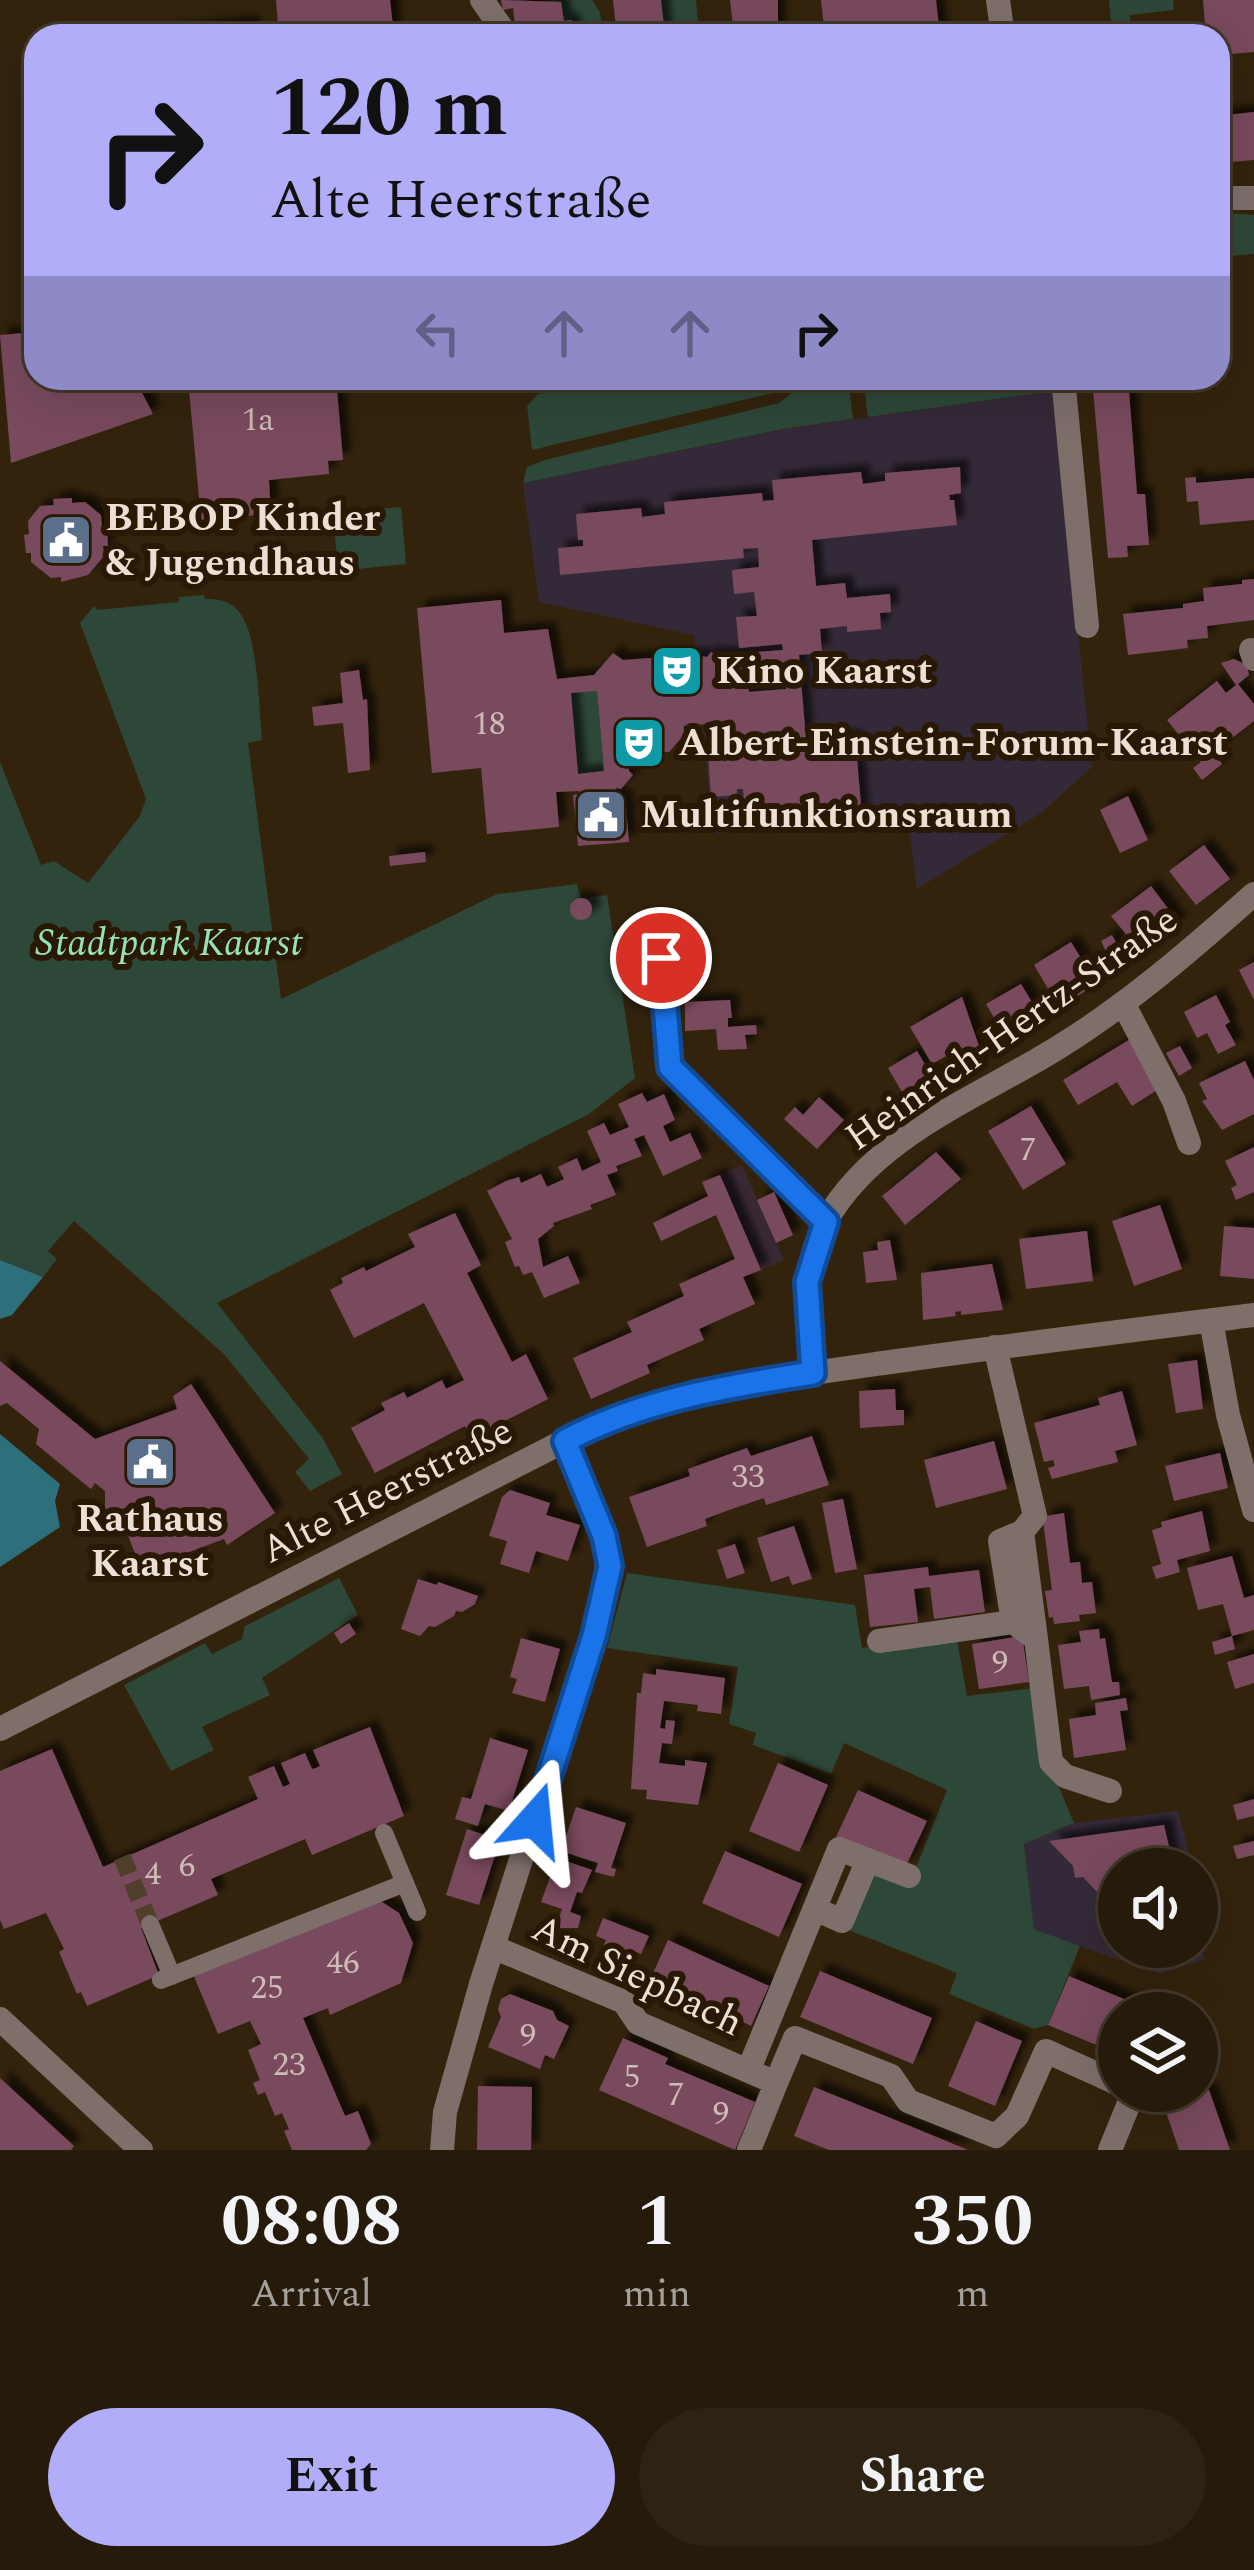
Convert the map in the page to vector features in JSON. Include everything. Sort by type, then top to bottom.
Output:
[{"type":"street","points":[[1064,390],[1087,626]]},
{"type":"street","name":"Heinrich-Hertz-Straße","points":[[813,1373],[807,1282],[826,1222],[856,1184],[896,1147],[1123,1004],[1254,894]]},
{"type":"street","points":[[657,922],[670,1067],[826,1222]]},
{"type":"street","points":[[1123,1004],[1174,1101],[1189,1143]]},
{"type":"street","name":"Alte Heerstraße","points":[[0,1729],[565,1441],[640,1409],[682,1396],[813,1373],[1254,1315]]},
{"type":"street","points":[[1211,1320],[1228,1415],[1254,1510]]},
{"type":"street","points":[[995,1347],[1034,1516],[1022,1532],[1000,1541],[1013,1622],[1036,1639]]},
{"type":"street","points":[[442,2150],[445,2111],[606,1595],[610,1566],[604,1536],[565,1441]]},
{"type":"street","points":[[1022,1532],[1051,1762],[1065,1776],[1110,1791]]},
{"type":"street","points":[[879,1641],[1013,1622]]},
{"type":"street","points":[[384,1833],[417,1912]]},
{"type":"street","name":"Am Siepbach","points":[[748,2069],[839,1849],[909,1876]]},
{"type":"street","points":[[150,1924],[166,1978],[405,1883]]},
{"type":"street","name":"Am Siepbach","points":[[494,1947],[624,2002],[638,2023],[776,2084],[795,2038]]},
{"type":"street","points":[[0,2019],[141,2150]]},
{"type":"street","name":"Am Siepbach","points":[[769,2026],[890,2076],[908,2101],[992,2143],[1017,2116],[1046,2051],[1098,2075]]},
{"type":"street","points":[[749,2150],[776,2084]]},
{"type":"street","points":[[1110,2150],[1125,2112]]},
{"type":"shaded area","points":[[1053,391],[1092,767],[1041,813],[917,889],[908,818],[713,834],[694,635],[539,602],[523,483],[784,429]]},
{"type":"shaded area","points":[[742,1165],[784,1260],[761,1270],[720,1175]]},
{"type":"shaded area","points":[[1178,1811],[1188,1848],[1098,1848],[1098,1952],[1034,1930],[1024,1844],[1074,1823]]},
{"type":"shaded area","points":[[1143,1968],[1178,1968],[1160,1974]]},
{"type":"green space","points":[[592,0],[602,24],[564,21],[561,3],[549,3]]},
{"type":"green space","points":[[661,0],[696,0],[698,24],[664,24]]},
{"type":"green space","points":[[1109,0],[1173,0],[1174,10],[1130,15],[1130,21],[1111,23]]},
{"type":"green space","points":[[1230,213],[1254,215],[1254,254],[1230,256]]},
{"type":"green space","points":[[779,390],[532,450],[527,406],[538,394]]},
{"type":"green space","points":[[796,390],[849,390],[853,419],[523,483],[527,467],[545,460],[779,403]]},
{"type":"green space","points":[[865,390],[1053,390],[1053,391],[868,417]]},
{"type":"green space","points":[[401,507],[406,564],[338,571],[333,513]]},
{"type":"green space","name":"Stadtpark Kaarst","points":[[204,595],[229,603],[240,613],[254,655],[262,740],[248,743],[281,999],[497,894],[577,884],[581,899],[607,895],[635,1078],[589,1114],[217,1303],[322,1437],[342,1474],[310,1491],[295,1472],[309,1459],[224,1354],[74,1221],[48,1251],[57,1259],[43,1277],[0,1260],[0,762],[41,865],[54,861],[88,883],[140,816],[146,799],[80,623],[94,606],[97,610],[179,602],[179,597]]},
{"type":"green space","points":[[597,691],[604,771],[578,774],[571,693]]},
{"type":"green space","points":[[627,1573],[855,1605],[862,1648],[956,1634],[967,1696],[1034,1688],[1042,1748],[1074,1823],[1024,1844],[1034,1929],[1080,1946],[1048,2025],[1034,2029],[949,1994],[957,1973],[846,1929],[872,1868],[910,1883],[947,1790],[844,1743],[831,1774],[753,1745],[756,1733],[729,1724],[738,1667],[607,1648]]},
{"type":"green space","points":[[339,1578],[358,1615],[262,1678],[270,1695],[202,1727],[214,1750],[171,1771],[124,1685],[205,1643],[212,1654],[242,1639],[245,1626]]},
{"type":"water","points":[[0,1260],[43,1277],[12,1315],[0,1319]]},
{"type":"water","points":[[0,1434],[60,1484],[55,1501],[60,1527],[0,1567]]},
{"type":"building","points":[[276,0],[390,0],[393,24],[278,24]]},
{"type":"building","points":[[501,0],[561,2],[564,21],[572,20],[572,24],[515,24],[513,8],[503,10]]},
{"type":"building","points":[[613,0],[661,0],[664,24],[616,24]]},
{"type":"building","points":[[730,0],[778,0],[778,24],[733,24]]},
{"type":"building","points":[[821,0],[936,0],[939,24],[824,24]]},
{"type":"building","points":[[1203,0],[1254,0],[1254,52],[1230,54],[1230,24],[1205,24]]},
{"type":"building","points":[[1254,112],[1254,160],[1230,162],[1230,115]]},
{"type":"building","points":[[24,333],[24,390],[141,390],[153,414],[11,463],[0,335]]},
{"type":"building","points":[[189,390],[337,390],[343,460],[328,461],[329,474],[269,480],[271,514],[201,520]]},
{"type":"building","points":[[1093,390],[1129,390],[1137,494],[1145,494],[1149,545],[1127,546],[1128,557],[1108,558]]},
{"type":"building","points":[[960,467],[961,493],[949,495],[957,525],[812,540],[816,586],[845,583],[847,598],[890,594],[891,612],[880,613],[881,629],[820,629],[822,653],[799,655],[806,740],[855,737],[862,816],[746,826],[743,789],[737,789],[737,795],[711,797],[706,724],[684,726],[684,735],[669,752],[629,755],[633,775],[621,789],[616,788],[617,797],[625,797],[629,842],[578,846],[573,795],[579,791],[556,792],[559,827],[487,834],[481,768],[432,773],[417,608],[501,600],[504,633],[548,629],[557,679],[594,675],[613,653],[623,660],[663,657],[668,661],[690,655],[707,657],[711,652],[783,650],[782,644],[739,648],[736,617],[757,616],[754,592],[734,594],[732,570],[759,567],[758,548],[743,549],[744,558],[560,575],[558,548],[583,546],[583,540],[578,540],[576,514],[641,508],[642,517],[665,514],[664,502],[762,493],[763,501],[774,500],[772,480],[861,472],[863,484],[885,481],[885,473]],"holes":[[[785,666],[786,689],[749,692],[747,669]],[[597,691],[604,771],[578,774],[571,693]]]},
{"type":"building","points":[[1196,477],[1196,483],[1254,478],[1254,520],[1200,525],[1198,501],[1187,502],[1185,478]]},
{"type":"building","name":"BEBOP Kinder & Jugendhaus","points":[[72,498],[72,503],[85,502],[101,515],[108,546],[103,546],[104,556],[88,575],[61,582],[61,577],[51,578],[31,562],[24,535],[29,534],[28,521],[40,506],[54,505],[53,499]]},
{"type":"building","points":[[1254,579],[1254,620],[1207,626],[1208,638],[1187,640],[1188,648],[1128,655],[1123,614],[1183,608],[1183,604],[1204,601],[1203,588]]},
{"type":"building","points":[[1234,659],[1247,665],[1249,675],[1238,684],[1254,704],[1254,721],[1214,752],[1222,764],[1202,780],[1193,768],[1201,762],[1167,720],[1217,681],[1226,693],[1236,685],[1221,663]]},
{"type":"building","points":[[359,670],[363,700],[367,699],[370,770],[348,773],[343,723],[314,726],[312,707],[343,703],[340,673]]},
{"type":"building","points":[[1128,796],[1148,840],[1120,853],[1100,810]]},
{"type":"building","points":[[1204,845],[1230,879],[1196,905],[1169,871]]},
{"type":"building","points":[[425,852],[426,862],[390,866],[389,856]]},
{"type":"building","points":[[1151,886],[1179,923],[1135,956],[1121,938],[1126,934],[1111,916]]},
{"type":"building","points":[[581,898],[592,909],[581,920],[570,909]]},
{"type":"building","points":[[1112,935],[1123,956],[1111,962],[1101,941]]},
{"type":"building","points":[[1071,942],[1097,984],[1059,1007],[1034,965]]},
{"type":"building","points":[[1254,962],[1254,1000],[1239,970]]},
{"type":"building","points":[[1021,984],[1039,1014],[1004,1035],[986,1004]]},
{"type":"building","points":[[1216,995],[1236,1045],[1218,1054],[1207,1033],[1197,1038],[1184,1012]]},
{"type":"building","points":[[962,997],[979,1046],[972,1049],[982,1064],[963,1077],[948,1055],[932,1064],[910,1027]]},
{"type":"building","points":[[730,1000],[728,1027],[756,1025],[757,1034],[745,1035],[747,1049],[718,1050],[716,1029],[685,1031],[685,1002]]},
{"type":"building","points":[[1132,1038],[1157,1090],[1132,1106],[1117,1082],[1078,1105],[1063,1080]]},
{"type":"building","points":[[1180,1046],[1192,1068],[1179,1076],[1166,1053]]},
{"type":"building","points":[[917,1051],[935,1081],[906,1099],[888,1068]]},
{"type":"building","points":[[1245,1061],[1254,1080],[1254,1114],[1222,1130],[1202,1101],[1207,1099],[1199,1083]]},
{"type":"building","points":[[642,1093],[647,1102],[664,1094],[675,1120],[663,1126],[670,1142],[690,1133],[702,1158],[663,1176],[644,1135],[634,1139],[642,1156],[616,1166],[618,1171],[607,1175],[616,1195],[553,1223],[538,1239],[543,1267],[568,1256],[580,1283],[544,1298],[532,1272],[523,1275],[515,1267],[505,1242],[512,1239],[487,1191],[506,1181],[519,1177],[521,1183],[541,1174],[547,1187],[564,1179],[558,1167],[577,1158],[582,1171],[601,1162],[587,1131],[604,1123],[610,1135],[629,1127],[618,1104]]},
{"type":"building","points":[[819,1097],[844,1120],[817,1149],[784,1119],[795,1107],[803,1115]]},
{"type":"building","points":[[1031,1106],[1066,1164],[1023,1190],[988,1131]]},
{"type":"building","points":[[1254,1147],[1254,1192],[1236,1200],[1231,1188],[1237,1185],[1225,1161]]},
{"type":"building","points":[[936,1152],[961,1179],[905,1225],[882,1196]]},
{"type":"building","points":[[720,1175],[761,1270],[743,1277],[755,1304],[699,1329],[704,1340],[647,1365],[650,1373],[591,1399],[573,1358],[632,1332],[627,1322],[684,1296],[679,1284],[735,1259],[716,1215],[661,1241],[653,1223],[708,1196],[702,1182]]},
{"type":"building","points":[[774,1192],[793,1235],[776,1243],[757,1200]]},
{"type":"building","points":[[1160,1205],[1182,1269],[1134,1286],[1112,1221]]},
{"type":"building","points":[[455,1213],[481,1265],[467,1273],[512,1362],[526,1354],[548,1399],[471,1438],[465,1426],[375,1473],[351,1428],[385,1410],[381,1403],[404,1392],[407,1398],[442,1380],[446,1389],[464,1380],[424,1303],[354,1338],[330,1290],[343,1283],[341,1278],[415,1247],[408,1234]]},
{"type":"building","points":[[1224,1226],[1254,1228],[1254,1279],[1220,1276]]},
{"type":"building","points":[[1087,1231],[1093,1281],[1026,1289],[1019,1239]]},
{"type":"building","points":[[890,1240],[897,1280],[866,1283],[863,1252],[878,1250],[877,1242]]},
{"type":"building","points":[[992,1264],[1003,1310],[961,1315],[961,1311],[956,1316],[923,1320],[921,1273]]},
{"type":"building","points":[[1197,1360],[1203,1409],[1176,1413],[1168,1364]]},
{"type":"building","name":"Rathaus Kaarst","points":[[0,1361],[95,1439],[177,1409],[173,1396],[191,1384],[275,1513],[227,1545],[224,1539],[141,1570],[122,1519],[105,1514],[105,1491],[81,1481],[36,1444],[39,1429],[7,1403],[0,1406]]},
{"type":"building","points":[[895,1389],[896,1410],[904,1410],[904,1425],[860,1428],[859,1391]]},
{"type":"building","points":[[1122,1391],[1137,1445],[1115,1451],[1118,1462],[1052,1479],[1048,1468],[1055,1466],[1053,1460],[1044,1462],[1034,1423],[1100,1405],[1098,1398]]},
{"type":"building","points":[[812,1436],[829,1485],[766,1505],[764,1498],[705,1519],[707,1526],[647,1547],[629,1497],[690,1476],[688,1469],[747,1448],[751,1456]]},
{"type":"building","points":[[994,1441],[1007,1489],[936,1508],[924,1460]]},
{"type":"building","points":[[1220,1453],[1228,1488],[1174,1501],[1165,1466]]},
{"type":"building","points":[[510,1490],[550,1503],[546,1515],[580,1525],[568,1561],[536,1551],[529,1573],[500,1564],[507,1541],[489,1536],[502,1497]]},
{"type":"building","points":[[843,1499],[857,1569],[835,1573],[822,1503]]},
{"type":"building","points":[[1202,1511],[1210,1551],[1177,1560],[1180,1572],[1156,1579],[1152,1567],[1161,1564],[1152,1530],[1162,1527],[1161,1522]]},
{"type":"building","points":[[1064,1513],[1070,1563],[1080,1562],[1082,1583],[1092,1582],[1096,1613],[1079,1615],[1080,1621],[1054,1624],[1045,1591],[1052,1590],[1043,1521],[1046,1516]]},
{"type":"building","points":[[794,1526],[812,1579],[792,1585],[789,1576],[771,1582],[757,1538]]},
{"type":"building","points":[[735,1544],[745,1573],[727,1579],[717,1550]]},
{"type":"building","points":[[1232,1556],[1244,1598],[1254,1595],[1254,1630],[1232,1636],[1223,1604],[1198,1610],[1187,1568]]},
{"type":"building","points":[[928,1567],[929,1576],[979,1570],[985,1612],[934,1619],[930,1587],[914,1589],[918,1622],[870,1627],[864,1575]]},
{"type":"building","points":[[418,1579],[478,1596],[475,1604],[429,1626],[420,1636],[401,1629]]},
{"type":"building","points":[[349,1623],[356,1634],[341,1644],[334,1633]]},
{"type":"building","points":[[1099,1629],[1100,1639],[1105,1638],[1112,1682],[1119,1682],[1120,1695],[1091,1700],[1089,1686],[1064,1689],[1058,1645],[1081,1642],[1079,1631]]},
{"type":"building","points":[[1022,1636],[1029,1682],[979,1689],[972,1644]]},
{"type":"building","points":[[1232,1636],[1235,1649],[1215,1655],[1212,1642]]},
{"type":"building","points":[[521,1638],[560,1649],[545,1702],[512,1693],[517,1679],[510,1677]]},
{"type":"building","points":[[1254,1654],[1254,1683],[1235,1689],[1227,1662]]},
{"type":"building","points":[[656,1669],[725,1678],[721,1714],[697,1711],[698,1705],[664,1701],[660,1728],[665,1729],[666,1720],[675,1721],[672,1744],[662,1743],[659,1763],[707,1763],[698,1805],[646,1799],[647,1790],[631,1789],[637,1693],[641,1693],[643,1673],[656,1675]]},
{"type":"building","points":[[1126,1698],[1128,1710],[1120,1711],[1126,1750],[1074,1758],[1069,1719],[1096,1715],[1095,1703]]},
{"type":"building","points":[[370,1727],[404,1816],[312,1855],[305,1839],[211,1879],[218,1895],[141,1928],[159,1975],[87,2006],[81,1992],[77,1994],[59,1952],[64,1949],[46,1913],[4,1929],[0,1920],[0,1771],[52,1749],[103,1867],[258,1799],[248,1777],[274,1766],[283,1787],[290,1784],[281,1763],[305,1753],[312,1769],[316,1768],[320,1766],[313,1750]]},
{"type":"building","points":[[490,1738],[528,1750],[509,1811],[485,1804],[478,1826],[455,1819],[462,1797],[471,1799]]},
{"type":"building","points":[[778,1763],[828,1785],[799,1852],[749,1831]]},
{"type":"building","points":[[858,1790],[927,1821],[905,1868],[836,1837]]},
{"type":"building","points":[[1254,1799],[1254,1816],[1237,1820],[1233,1805]]},
{"type":"building","points":[[576,1807],[626,1823],[611,1868],[616,1869],[614,1877],[595,1872],[598,1863],[561,1851]]},
{"type":"building","points":[[1164,1825],[1169,1848],[1098,1848],[1098,1893],[1083,1877],[1075,1878],[1073,1866],[1049,1841]]},
{"type":"building","points":[[467,1829],[500,1840],[479,1905],[446,1895]]},
{"type":"building","points":[[1254,1841],[1254,1855],[1237,1859],[1233,1846]]},
{"type":"building","points":[[725,1851],[802,1884],[779,1937],[702,1903]]},
{"type":"building","points":[[557,1858],[592,1870],[570,1912],[581,1916],[578,1928],[556,1928],[562,1909],[541,1902]]},
{"type":"building","points":[[376,1898],[399,1913],[413,1943],[401,1983],[330,2015],[328,2008],[303,2018],[345,2116],[358,2111],[371,2144],[366,2150],[292,2150],[282,2113],[275,2116],[265,2092],[258,2095],[253,2083],[260,2080],[248,2050],[261,2044],[250,2021],[218,2034],[193,1974]]},
{"type":"building","points":[[603,1918],[649,1936],[641,1954],[632,1950],[616,1981],[594,1968],[606,1940],[596,1936]]},
{"type":"building","points":[[668,1940],[769,1986],[751,2026],[741,2021],[735,2034],[644,1993]]},
{"type":"building","points":[[820,1971],[932,2018],[913,2064],[800,2017]]},
{"type":"building","points":[[1069,1976],[1107,1992],[1098,1992],[1098,2045],[1048,2025]]},
{"type":"building","points":[[510,1994],[553,2011],[557,2020],[569,2026],[554,2059],[545,2055],[540,2069],[488,2047],[501,2017],[501,1999]]},
{"type":"building","points":[[976,2021],[1022,2041],[995,2106],[948,2086]]},
{"type":"building","points":[[623,2038],[668,2058],[665,2064],[755,2102],[735,2150],[599,2090]]},
{"type":"building","points":[[0,2078],[74,2146],[71,2150],[0,2150]]},
{"type":"building","points":[[478,2086],[532,2087],[531,2150],[477,2150]]},
{"type":"building","points":[[814,2087],[968,2150],[829,2150],[794,2136]]},
{"type":"building","points":[[1166,2112],[1217,2112],[1230,2150],[1179,2150]]},
{"type":"tunnel","points":[[122,1857],[150,1924]]},
{"type":"place","name":"BEBOP Kinder & Jugendhaus","points":[[66,540]]},
{"type":"place","name":"Kino Kaarst","points":[[677,671]]},
{"type":"place","name":"Albert-Einstein-Forum-Kaarst","points":[[639,743]]},
{"type":"place","name":"Multifunktionsraum","points":[[601,815]]},
{"type":"place","name":"Rathaus Kaarst","points":[[150,1462]]},
{"type":"route","points":[[535,1820],[594,1636],[610,1566],[604,1536],[565,1441],[682,1396],[813,1373],[807,1282],[826,1222],[670,1067],[661,958]]}]
